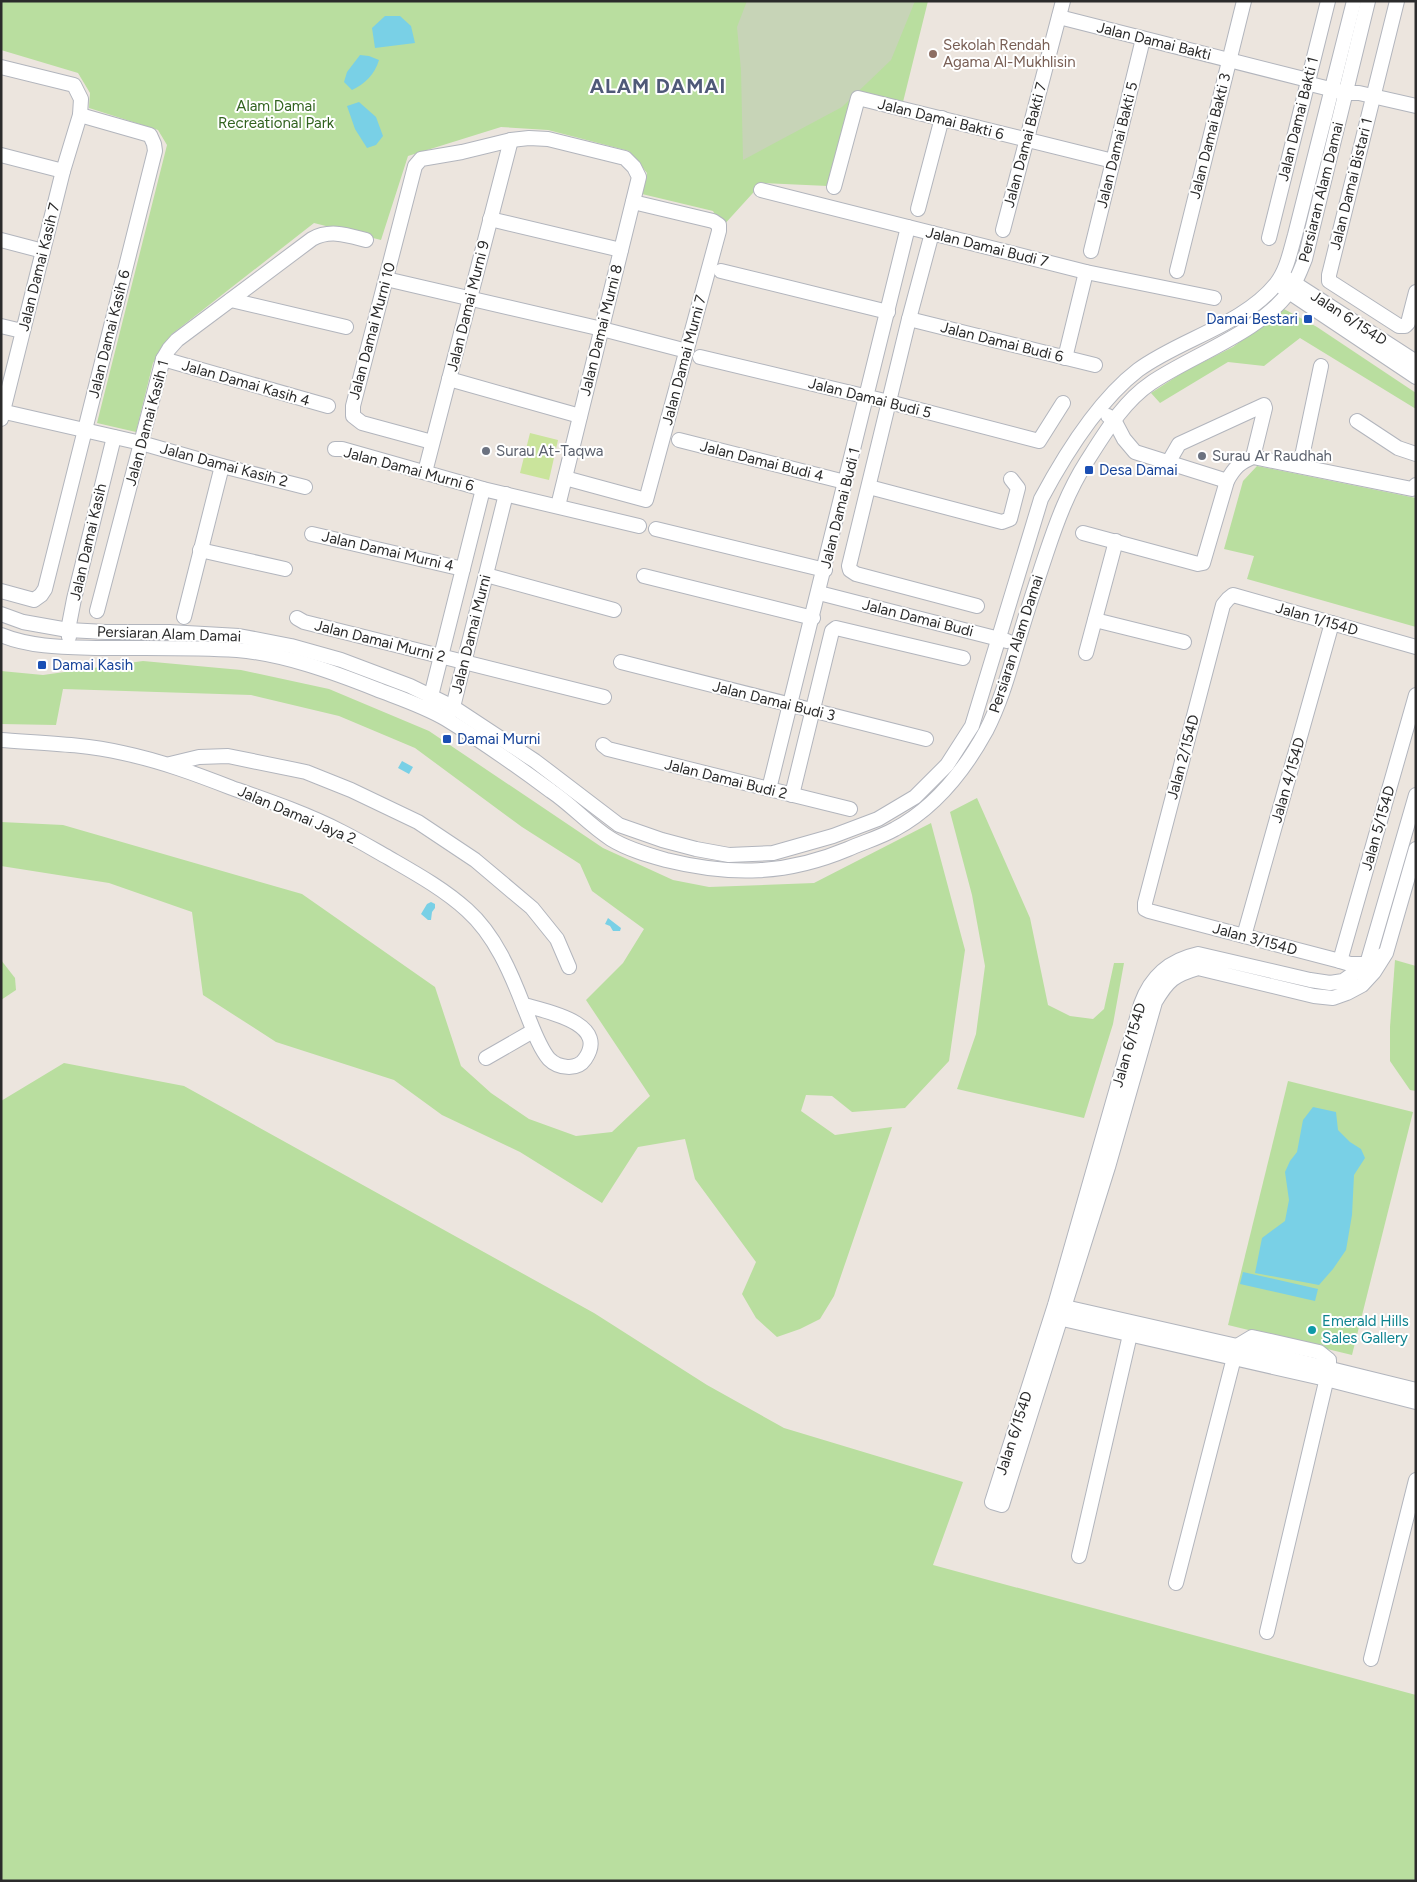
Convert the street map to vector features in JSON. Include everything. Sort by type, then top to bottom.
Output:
[{"type":"street","name":"Jalan Damai Bakti 7","points":[[1003,230],[1063,1]]},
{"type":"street","name":"Jalan Damai Bakti 3","points":[[1177,271],[1244,1]]},
{"type":"street","name":"Jalan Damai Bakti 1","points":[[1269,238],[1328,1]]},
{"type":"street","name":"Persiaran Alam Damai","points":[[1,614],[23,622],[68,630],[169,632],[239,636],[291,646],[340,660],[430,703],[535,761],[619,825],[646,836],[696,849],[729,855],[773,853],[833,836],[878,819],[915,797],[947,765],[972,726],[1041,499],[1054,474],[1100,409],[1138,371],[1193,338],[1240,314],[1262,297],[1279,279],[1287,264],[1295,235],[1349,89],[1354,1]]},
{"type":"street","name":"Persiaran Alam Damai","points":[[449,713],[555,793],[614,841],[652,856],[693,866],[753,872],[784,868],[837,854],[895,829],[920,813],[937,799],[968,763],[988,726],[1000,700],[1063,506],[1073,484],[1117,425],[1132,398],[1150,384],[1198,355],[1243,332],[1294,289],[1305,259],[1349,89],[1368,1]]},
{"type":"street","name":"Jalan Damai Bistari 1","points":[[1397,1],[1349,89],[1329,281],[1399,326],[1405,326],[1408,323],[1416,292]]},
{"type":"street","name":"Jalan Damai Bakti","points":[[1059,17],[1308,80],[1313,75],[1349,89]]},
{"type":"street","name":"Jalan Damai Bakti 5","points":[[1090,251],[1143,39]]},
{"type":"street","points":[[1,67],[74,85],[81,99],[80,115]]},
{"type":"street","points":[[1349,89],[1416,106]]},
{"type":"street","name":"Jalan Damai Bakti 6","points":[[834,187],[858,98],[1113,161]]},
{"type":"street","name":"Jalan Damai Kasih 7","points":[[2,414],[63,171],[80,115]]},
{"type":"street","name":"Jalan Damai Kasih 6","points":[[1,591],[34,600],[45,589],[155,151],[150,136],[80,115]]},
{"type":"street","points":[[918,208],[942,118]]},
{"type":"street","name":"Jalan Damai Murni 8","points":[[511,140],[548,139],[625,158],[634,167],[639,177],[558,506]]},
{"type":"street","name":"Jalan Damai Murni 10","points":[[432,442],[362,423],[353,416],[353,406],[386,279],[416,166],[421,159],[462,152],[511,140]]},
{"type":"street","name":"Jalan Damai Murni 9","points":[[425,472],[511,140]]},
{"type":"street","points":[[1,155],[63,171]]},
{"type":"street","name":"Jalan Damai Budi 7","points":[[761,190],[1086,272],[1214,298]]},
{"type":"street","name":"Jalan Damai Murni 7","points":[[565,478],[646,500],[719,231],[719,224],[633,202]]},
{"type":"street","points":[[490,218],[621,250]]},
{"type":"street","name":"Jalan Damai Budi 1","points":[[769,790],[825,570],[908,227]]},
{"type":"street","points":[[932,233],[909,319],[869,487],[1002,522],[1010,519],[1018,488],[1011,479]]},
{"type":"street","name":"Jalan Damai Kasih 1","points":[[97,610],[163,359],[169,349],[177,340],[312,239],[322,234],[342,234],[366,240]]},
{"type":"street","points":[[1,240],[43,251]]},
{"type":"street","points":[[721,271],[888,312]]},
{"type":"street","points":[[1065,358],[1086,272]]},
{"type":"street","points":[[386,279],[602,329],[687,351]]},
{"type":"street","name":"Jalan 6/154D","points":[[1279,279],[1416,377]]},
{"type":"street","name":"Jalan 6/154D","points":[[1294,289],[1416,362]]},
{"type":"street","points":[[231,300],[346,327]]},
{"type":"street","name":"Jalan Damai Budi 6","points":[[909,319],[1096,365]]},
{"type":"street","points":[[1,326],[22,331]]},
{"type":"street","name":"Jalan Damai Budi 5","points":[[700,356],[1039,441],[1063,403]]},
{"type":"street","name":"Jalan Damai Kasih 4","points":[[163,359],[328,406]]},
{"type":"street","points":[[1300,466],[1321,366]]},
{"type":"street","points":[[449,379],[580,416]]},
{"type":"street","points":[[1168,463],[1179,444],[1264,405],[1265,408],[1253,457]]},
{"type":"street","points":[[1100,409],[1117,425],[1129,446],[1142,456],[1227,481]]},
{"type":"street","name":"Jalan Damai Kasih 2","points":[[2,414],[141,443],[305,487]]},
{"type":"street","points":[[1357,421],[1398,448],[1416,454]]},
{"type":"street","name":"Jalan Damai Kasih","points":[[69,648],[68,630],[114,437]]},
{"type":"street","name":"Jalan Damai Budi 4","points":[[679,440],[846,482]]},
{"type":"street","name":"Jalan Damai Murni 6","points":[[335,449],[483,489],[639,526]]},
{"type":"street","points":[[1083,533],[1198,564],[1203,563],[1227,481],[1240,462],[1253,457],[1412,489],[1416,485]]},
{"type":"street","points":[[184,617],[222,466]]},
{"type":"street","name":"Jalan Damai Budi","points":[[869,487],[848,566],[850,570],[856,574],[977,606]]},
{"type":"street","name":"Jalan Damai Murni","points":[[430,703],[483,489]]},
{"type":"street","name":"Jalan Damai Murni","points":[[449,713],[464,662],[506,494]]},
{"type":"street","points":[[656,528],[825,570]]},
{"type":"street","name":"Jalan Damai Murni 4","points":[[312,534],[463,569]]},
{"type":"street","name":"Jalan Damai Murni","points":[[467,552],[476,541],[487,541],[492,547]]},
{"type":"street","points":[[1086,653],[1116,541]]},
{"type":"street","points":[[200,550],[285,569]]},
{"type":"street","points":[[486,574],[614,610]]},
{"type":"street","points":[[644,576],[813,618]]},
{"type":"street","name":"Jalan Damai Budi","points":[[819,593],[1017,644]]},
{"type":"street","name":"Jalan 1/154D","points":[[1223,605],[1233,595],[1416,647]]},
{"type":"street","name":"Jalan 2/154D","points":[[1145,909],[1186,741],[1223,605]]},
{"type":"street","points":[[991,667],[990,648],[974,632],[994,626],[1007,609]]},
{"type":"street","name":"Jalan Damai Murni 2","points":[[297,618],[304,622],[604,697]]},
{"type":"street","points":[[1095,620],[1184,642]]},
{"type":"street","name":"Jalan 4/154D","points":[[1244,936],[1332,623]]},
{"type":"street","name":"Jalan Damai Budi","points":[[792,795],[832,631],[836,628],[963,658]]},
{"type":"street","name":"Persiaran Alam Damai","points":[[1,635],[14,640],[69,648],[240,650],[336,673],[430,703]]},
{"type":"street","name":"Jalan Damai Budi 3","points":[[621,662],[926,739]]},
{"type":"street","name":"Jalan 5/154D","points":[[1340,961],[1416,695]]},
{"type":"street","name":"Jalan Damai Jaya 2","points":[[1,740],[121,752],[170,764],[283,807],[342,832],[419,875],[466,908],[484,926],[498,949],[524,1005],[533,1031],[549,1058],[557,1065],[566,1067],[577,1066],[585,1060],[590,1042],[587,1032],[578,1024],[565,1017],[524,1005]]},
{"type":"street","name":"Jalan Damai Budi 2","points":[[603,745],[608,749],[850,809]]},
{"type":"street","points":[[170,764],[199,757],[228,756],[306,772],[351,790],[418,822],[476,860],[532,908],[557,939],[569,967]]},
{"type":"street","points":[[1367,964],[1412,822],[1416,795]]},
{"type":"street","points":[[693,866],[696,849]]},
{"type":"street","name":"Jalan 6/154D","points":[[997,1504],[1058,1312],[1108,1167],[1155,1002],[1166,985],[1180,974],[1198,968],[1314,996],[1333,998],[1348,993],[1362,985],[1374,972],[1386,954],[1416,849]]},
{"type":"street","name":"Jalan 3/154D","points":[[1145,909],[1149,912],[1350,964],[1367,964]]},
{"type":"street","name":"Jalan 6/154D","points":[[1058,1312],[1141,1004],[1146,990],[1154,978],[1181,958],[1198,954],[1330,983],[1343,981],[1367,964]]},
{"type":"street","points":[[1367,964],[1386,954]]},
{"type":"street","points":[[486,1058],[533,1031]]},
{"type":"street","points":[[1058,1312],[1328,1374],[1416,1390]]},
{"type":"street","points":[[1079,1556],[1132,1329]]},
{"type":"street","points":[[1176,1583],[1235,1352]]},
{"type":"street","points":[[1328,1374],[1416,1402]]},
{"type":"street","points":[[1267,1632],[1328,1374]]},
{"type":"street","points":[[1370,1659],[1416,1480]]},
{"type":"green space","name":"Alam Damai Recreational Park","points":[[1,1],[928,1],[903,102],[856,93],[828,186],[762,183],[722,227],[713,211],[642,194],[647,173],[629,151],[548,130],[501,127],[408,156],[381,240],[314,223],[172,334],[153,363],[136,432],[97,423],[167,145],[158,130],[89,108],[90,93],[78,73],[1,50]]},
{"type":"green space","points":[[747,1],[915,1],[891,60],[842,107],[743,160],[741,70],[737,27]]},
{"type":"green space","points":[[1284,309],[1317,327],[1416,393],[1416,409],[1300,338],[1264,366],[1228,362],[1160,403],[1151,393],[1185,371],[1233,347]]},
{"type":"green space","points":[[530,433],[558,440],[549,480],[520,473]]},
{"type":"green space","points":[[1257,466],[1416,498],[1416,627],[1247,579],[1254,556],[1224,549],[1243,481]]},
{"type":"green space","points":[[143,661],[241,670],[329,689],[429,731],[603,848],[673,880],[709,887],[814,883],[931,823],[965,950],[949,1061],[905,1108],[852,1112],[832,1096],[806,1095],[801,1111],[835,1135],[892,1127],[834,1296],[820,1319],[800,1329],[777,1337],[756,1318],[742,1294],[756,1262],[695,1179],[685,1139],[638,1147],[602,1203],[520,1152],[442,1115],[394,1080],[276,1042],[203,995],[192,912],[109,883],[1,866],[1,822],[63,825],[302,894],[435,987],[461,1066],[491,1093],[529,1119],[576,1136],[612,1132],[650,1096],[586,1000],[623,963],[644,929],[592,891],[580,864],[522,827],[415,748],[339,716],[251,695],[63,689],[56,725],[1,724],[1,671],[43,675]]},
{"type":"green space","points":[[977,798],[1030,918],[1048,1005],[1070,1016],[1093,1019],[1104,1009],[1114,963],[1124,963],[1113,1024],[1084,1118],[957,1089],[976,1034],[985,966],[972,895],[950,812]]},
{"type":"green space","points":[[1,960],[15,978],[16,990],[1,1000]]},
{"type":"green space","points":[[1395,960],[1416,966],[1416,1091],[1410,1090],[1390,1061],[1390,1027]]},
{"type":"green space","points":[[64,1063],[184,1086],[594,1313],[707,1385],[784,1428],[963,1482],[933,1565],[1416,1695],[1416,1881],[1,1881],[1,1101]]},
{"type":"green space","points":[[1288,1081],[1413,1112],[1352,1355],[1228,1325]]},
{"type":"water","points":[[385,16],[400,16],[411,26],[415,43],[375,48],[372,28]]},
{"type":"water","points":[[360,55],[379,60],[369,78],[352,90],[344,82],[347,72]]},
{"type":"water","points":[[359,102],[376,117],[383,136],[376,145],[367,148],[355,129],[347,106]]},
{"type":"water","points":[[402,761],[413,767],[409,774],[398,768]]},
{"type":"water","points":[[431,902],[435,904],[435,908],[432,912],[431,920],[428,920],[421,914],[427,904]]},
{"type":"water","points":[[608,918],[621,928],[620,931],[613,931],[610,926],[605,924]]},
{"type":"water","points":[[1313,1107],[1336,1112],[1338,1130],[1350,1142],[1361,1149],[1365,1158],[1354,1175],[1352,1215],[1346,1250],[1319,1285],[1255,1273],[1262,1238],[1285,1221],[1289,1200],[1285,1172],[1297,1152],[1303,1120]]},
{"type":"water","points":[[1243,1272],[1318,1289],[1315,1301],[1240,1284]]},
{"type":"place","name":"Sekolah Rendah Agama Al-Mukhlisin","points":[[933,54]]},
{"type":"place","name":"Damai Bestari","points":[[1308,319]]},
{"type":"place","name":"Surau At-Taqwa","points":[[486,451]]},
{"type":"place","name":"Surau Ar Raudhah","points":[[1202,456]]},
{"type":"place","name":"Desa Damai","points":[[1089,470]]},
{"type":"place","name":"Damai Kasih","points":[[42,665]]},
{"type":"place","name":"Damai Murni","points":[[447,739]]},
{"type":"place","name":"Emerald Hills Sales Gallery","points":[[1312,1330]]},
{"type":"district","name":"ALAM DAMAI","points":[[658,86]]}]
